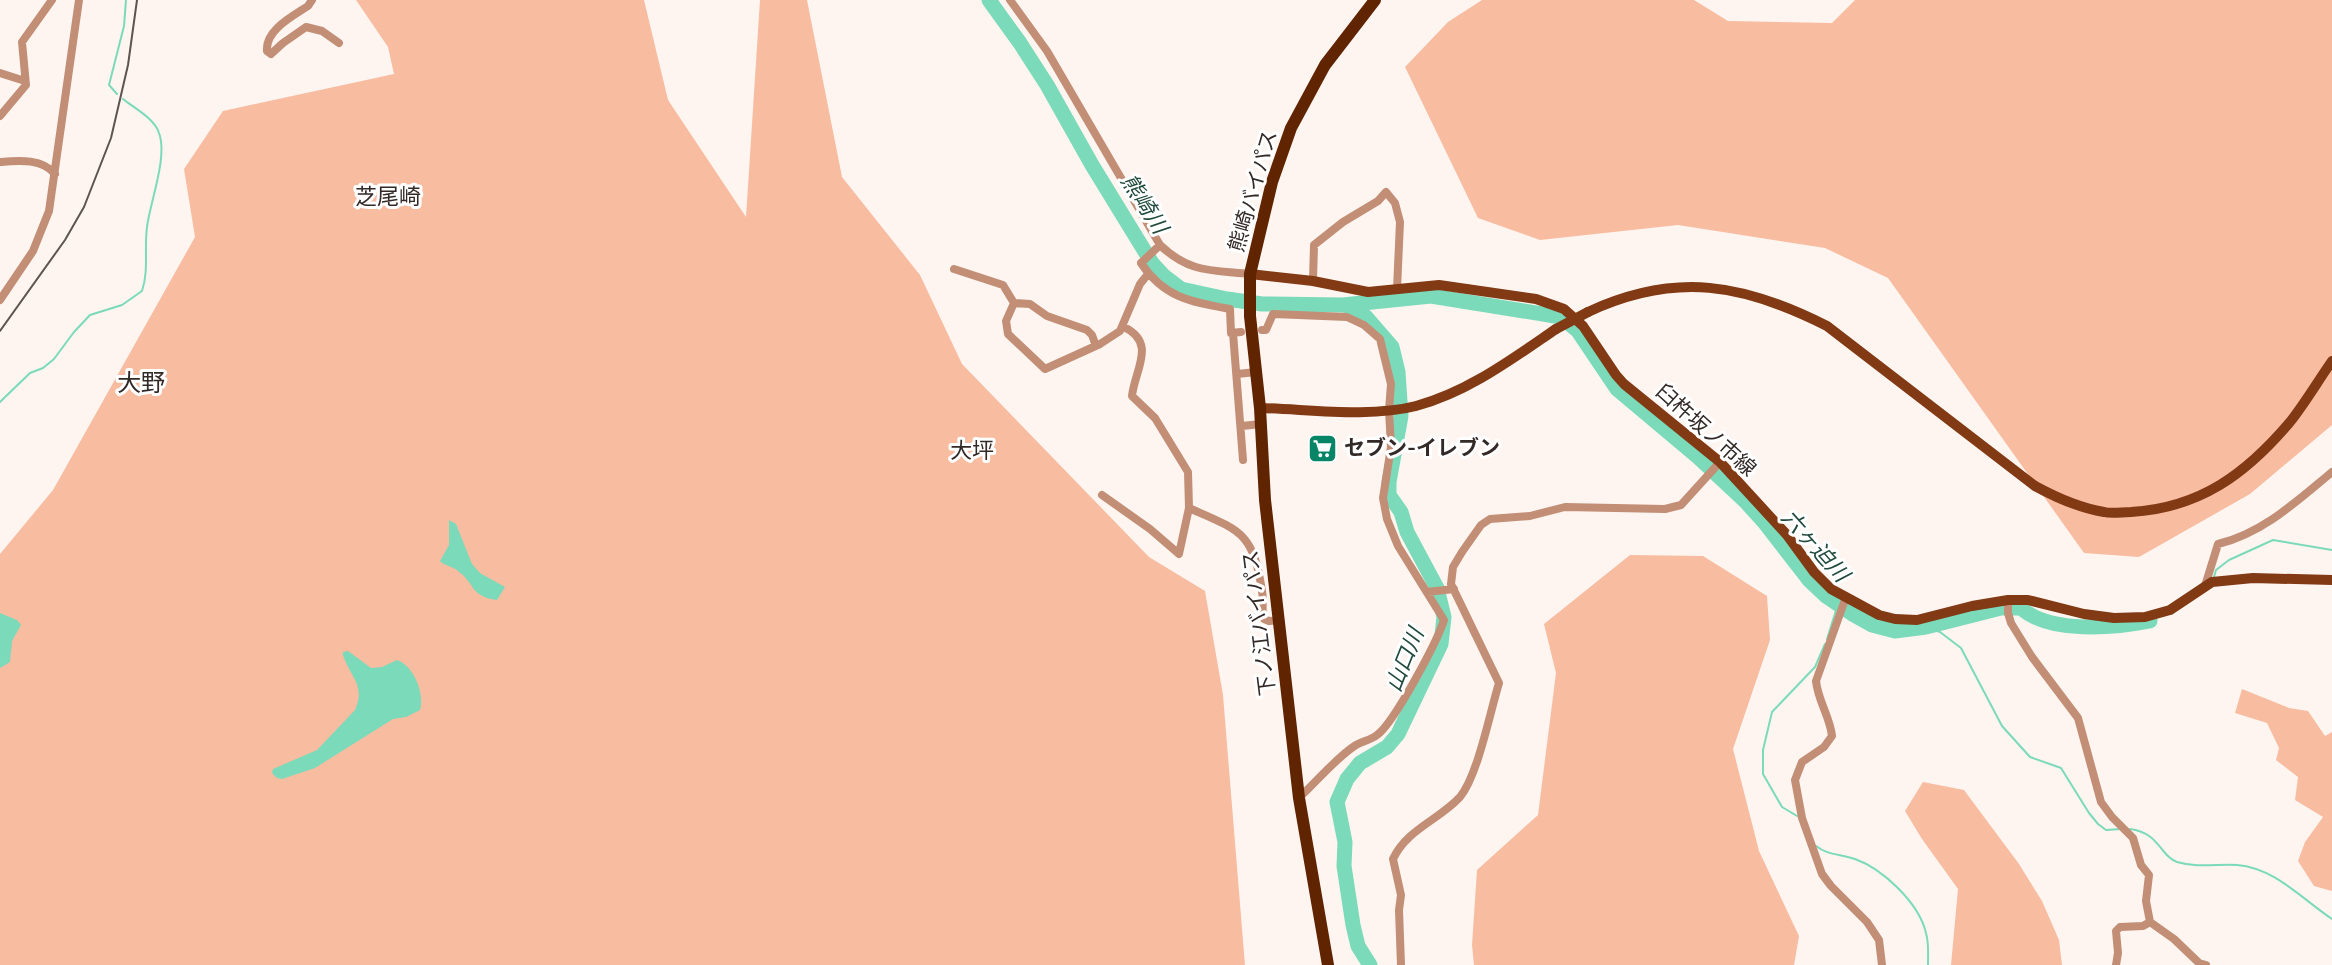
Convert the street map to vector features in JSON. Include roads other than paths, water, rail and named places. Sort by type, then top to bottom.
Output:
[{"type":"highway","name":"熊崎バイパス","points":[[1250,274],[1272,182],[1291,128],[1325,65],[1376,0]]},
{"type":"highway","name":"下ノ江バイパス","points":[[1250,274],[1250,316],[1260,408],[1265,500],[1299,798],[1328,965]]},
{"type":"main road","name":"臼杵坂ノ市線","points":[[1250,274],[1313,281],[1368,292],[1438,285],[1536,299],[1564,309],[1583,326],[1624,384],[1718,464],[1786,535],[1814,572],[1831,589],[1845,599],[1879,615],[1895,619],[1917,620],[1972,606],[2028,600],[2084,614],[2114,618],[2145,617],[2170,610],[2209,584],[2230,580],[2332,580]]},
{"type":"main road","points":[[1260,408],[1391,409],[1411,406],[1459,389],[1498,369],[1556,329],[1612,301],[1654,289],[1694,286],[1737,290],[1789,306],[1827,326],[2035,486],[2066,502],[2105,513],[2155,510],[2190,501],[2220,486],[2250,462],[2290,422],[2332,361]]},
{"type":"street","points":[[0,116],[23,90],[25,81],[22,42],[52,0]]},
{"type":"street","points":[[0,300],[22,270],[38,242],[49,212],[79,0]]},
{"type":"street","points":[[312,0],[308,6],[273,31],[267,51],[271,54],[276,51],[283,43],[306,27],[322,31],[339,43]]},
{"type":"street","points":[[1010,0],[1047,51],[1158,247],[1173,258],[1194,268],[1250,274]]},
{"type":"street","points":[[0,73],[25,81]]},
{"type":"street","points":[[0,160],[17,160],[48,166],[56,174]]},
{"type":"street","points":[[1313,281],[1314,245],[1343,222],[1378,201],[1386,192],[1395,203],[1400,222],[1397,289]]},
{"type":"street","points":[[1158,247],[1141,263],[1148,274],[1168,291],[1181,298],[1230,309],[1231,333],[1237,333],[1237,374],[1243,460]]},
{"type":"street","points":[[954,269],[1003,285],[1014,303]]},
{"type":"street","points":[[1014,303],[1006,321],[1008,334],[1046,369],[1109,339],[1124,327],[1131,302],[1148,274]]},
{"type":"street","points":[[1014,303],[1030,303],[1047,316],[1087,330],[1096,345]]},
{"type":"street","points":[[1262,330],[1266,330],[1273,314],[1347,317],[1364,325],[1380,339],[1391,384],[1391,447],[1383,498],[1387,519],[1398,546],[1444,620],[1439,636],[1390,722],[1377,736],[1356,745],[1299,798]]},
{"type":"street","points":[[1102,495],[1150,529],[1179,554],[1189,508],[1188,472],[1155,418],[1132,396],[1142,362],[1142,348],[1139,338],[1124,327]]},
{"type":"street","points":[[1237,374],[1256,372]]},
{"type":"street","points":[[1242,426],[1261,424]]},
{"type":"street","points":[[1401,965],[1399,910],[1401,895],[1393,859],[1405,839],[1461,795],[1477,758],[1499,683],[1452,589],[1453,567],[1481,525],[1490,519],[1530,516],[1565,507],[1665,509],[1681,505],[1718,464]]},
{"type":"street","points":[[2209,584],[2218,544],[2234,540],[2283,513],[2332,472]]},
{"type":"street","points":[[1189,508],[1229,526],[1243,536],[1258,562],[1264,619],[1279,620]]},
{"type":"street","points":[[1428,592],[1452,589]]},
{"type":"street","points":[[1845,599],[1816,681],[1817,694],[1831,726],[1832,736],[1824,747],[1802,762],[1795,780],[1802,818],[1822,874],[1867,922],[1879,940],[1882,965]]},
{"type":"street","points":[[2008,601],[2008,614],[2032,657],[2078,718],[2101,802],[2134,840],[2141,867],[2149,875],[2146,901],[2150,922],[2174,939],[2199,963],[2206,965]]},
{"type":"street","points":[[2116,965],[2118,953],[2116,931],[2120,927],[2143,926],[2150,922]]},
{"type":"waterway","points":[[117,94],[109,85],[124,26],[126,0]]},
{"type":"waterway","name":"六ヶ迫川","points":[[989,0],[1047,85],[1092,165],[1152,263],[1181,289],[1262,304],[1343,305],[1431,296],[1561,317],[1578,331],[1617,389],[1698,457],[1745,501],[1809,580],[1826,596],[1872,625],[1895,631],[1926,627],[2001,608],[2021,608],[2048,622],[2083,627],[2119,626],[2150,621]]},
{"type":"waterway","points":[[0,402],[30,373],[43,368],[54,359],[90,315],[122,305],[142,291],[145,276],[147,227],[160,167],[161,143],[159,133],[153,123],[123,99]]},
{"type":"waterway","name":"山口川","points":[[1343,305],[1350,306],[1366,317],[1392,347],[1398,372],[1401,416],[1389,482],[1389,495],[1401,512],[1407,532],[1437,588],[1444,617],[1441,644],[1398,734],[1387,747],[1360,763],[1347,779],[1337,802],[1345,842],[1344,866],[1353,925],[1358,946],[1370,965]]},
{"type":"waterway","name":"六ヶ迫川","points":[[2214,577],[2216,570],[2229,560],[2273,540],[2332,550]]},
{"type":"waterway","points":[[1827,639],[1838,604]]},
{"type":"waterway","points":[[1926,627],[1940,632],[1961,648],[2002,726],[2030,757],[2061,768],[2098,824],[2106,830],[2121,829]]},
{"type":"waterway","points":[[1797,816],[1782,807],[1763,774],[1763,750],[1772,712],[1815,667],[1825,644]]},
{"type":"waterway","points":[[2130,829],[2148,835],[2171,859],[2177,862],[2200,865],[2237,865],[2264,872],[2276,878],[2332,919]]},
{"type":"waterway","points":[[1816,846],[1866,864],[1898,888],[1916,910],[1922,922],[1928,941],[1928,965]]},
{"type":"railway","points":[[0,331],[65,240],[84,207],[111,138],[128,65],[137,0]]},
{"type":"place","name":"セブン-イレブン","points":[[1323,448]]},
{"type":"district","name":"芝尾崎","points":[[388,197]]},
{"type":"district","name":"大野","points":[[141,383]]},
{"type":"district","name":"大坪","points":[[972,451]]},
{"type":"water label","name":"熊崎川","points":[[1144,204]]}]
